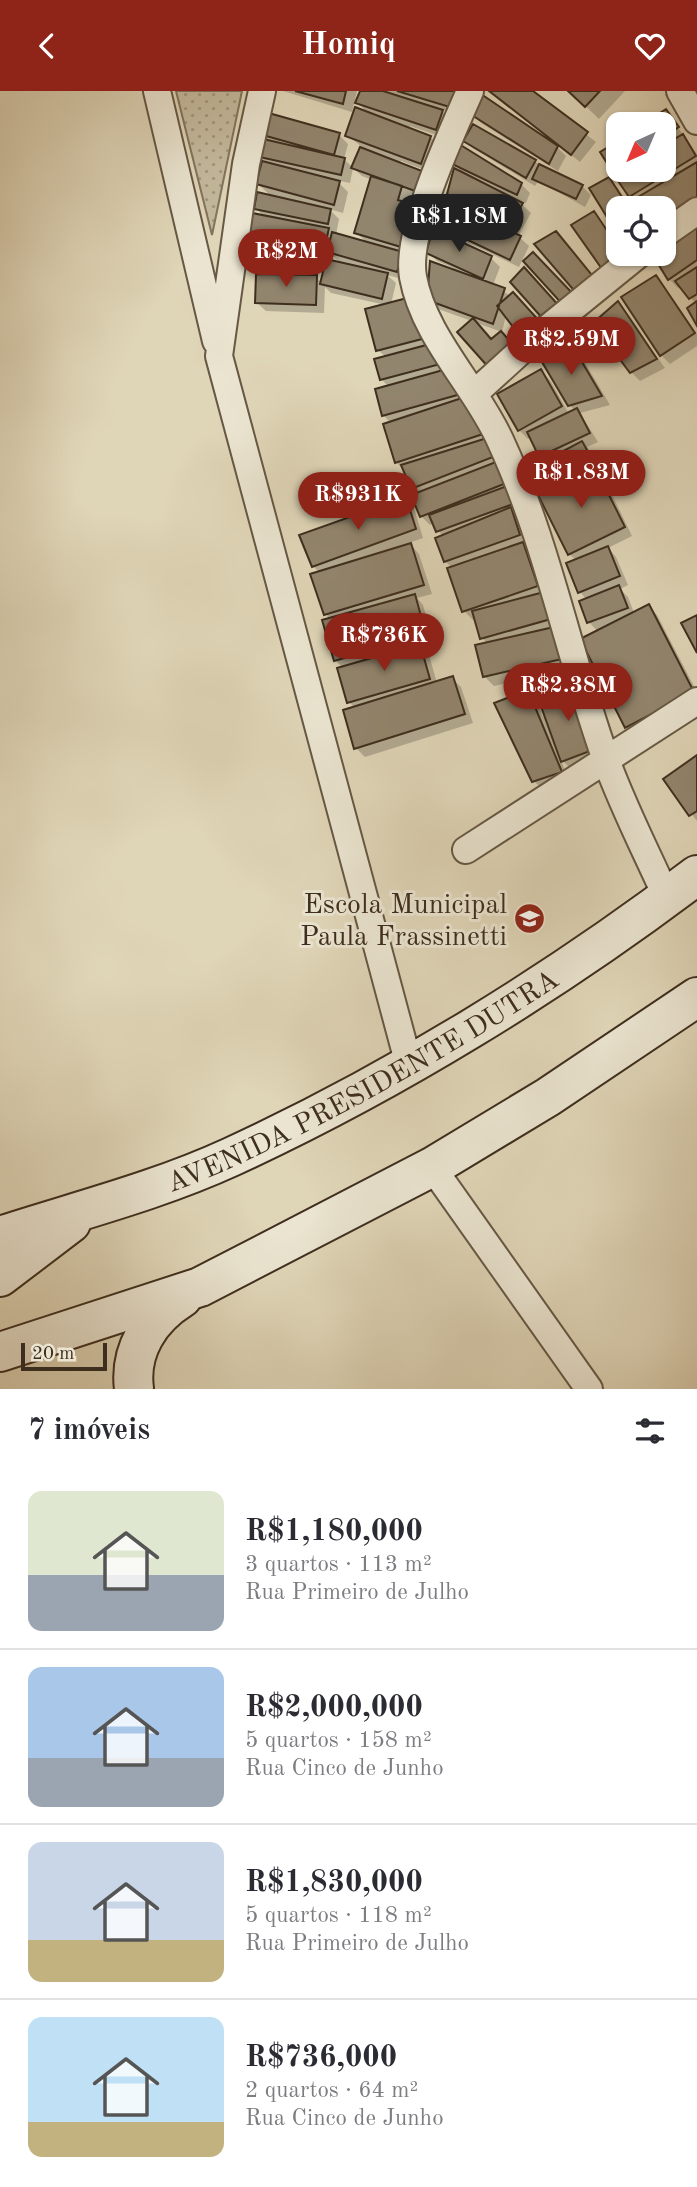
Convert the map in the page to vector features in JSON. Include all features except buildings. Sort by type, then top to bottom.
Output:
[{"type":"street","points":[[157,91],[219,356],[409,1065]]},
{"type":"street","points":[[219,356],[246,164],[262,91]]},
{"type":"street","points":[[470,91],[431,190],[412,254],[413,276],[420,301],[440,341],[476,392],[500,440],[520,489],[606,758],[667,898]]},
{"type":"street","points":[[680,91],[697,121]]},
{"type":"street","points":[[676,226],[697,211]]},
{"type":"street","points":[[476,392],[543,331],[624,266]]},
{"type":"street","points":[[466,850],[697,701]]},
{"type":"street","name":"AVENIDA PRESIDENTE DUTRA","points":[[0,1236],[146,1190],[230,1157],[409,1065],[511,1002],[697,875]]},
{"type":"street","points":[[134,1389],[136,1353],[147,1329],[163,1310],[200,1287],[432,1167],[548,1097],[697,997]]},
{"type":"street","points":[[432,1167],[589,1389]]},
{"type":"street","points":[[0,1277],[90,1207]]},
{"type":"street","points":[[0,1352],[200,1287]]},
{"type":"shaded area","points":[[176,91],[242,91],[212,235]]},
{"type":"place","name":"Escola Municipal Paula Frassinetti","points":[[530,919]]}]
